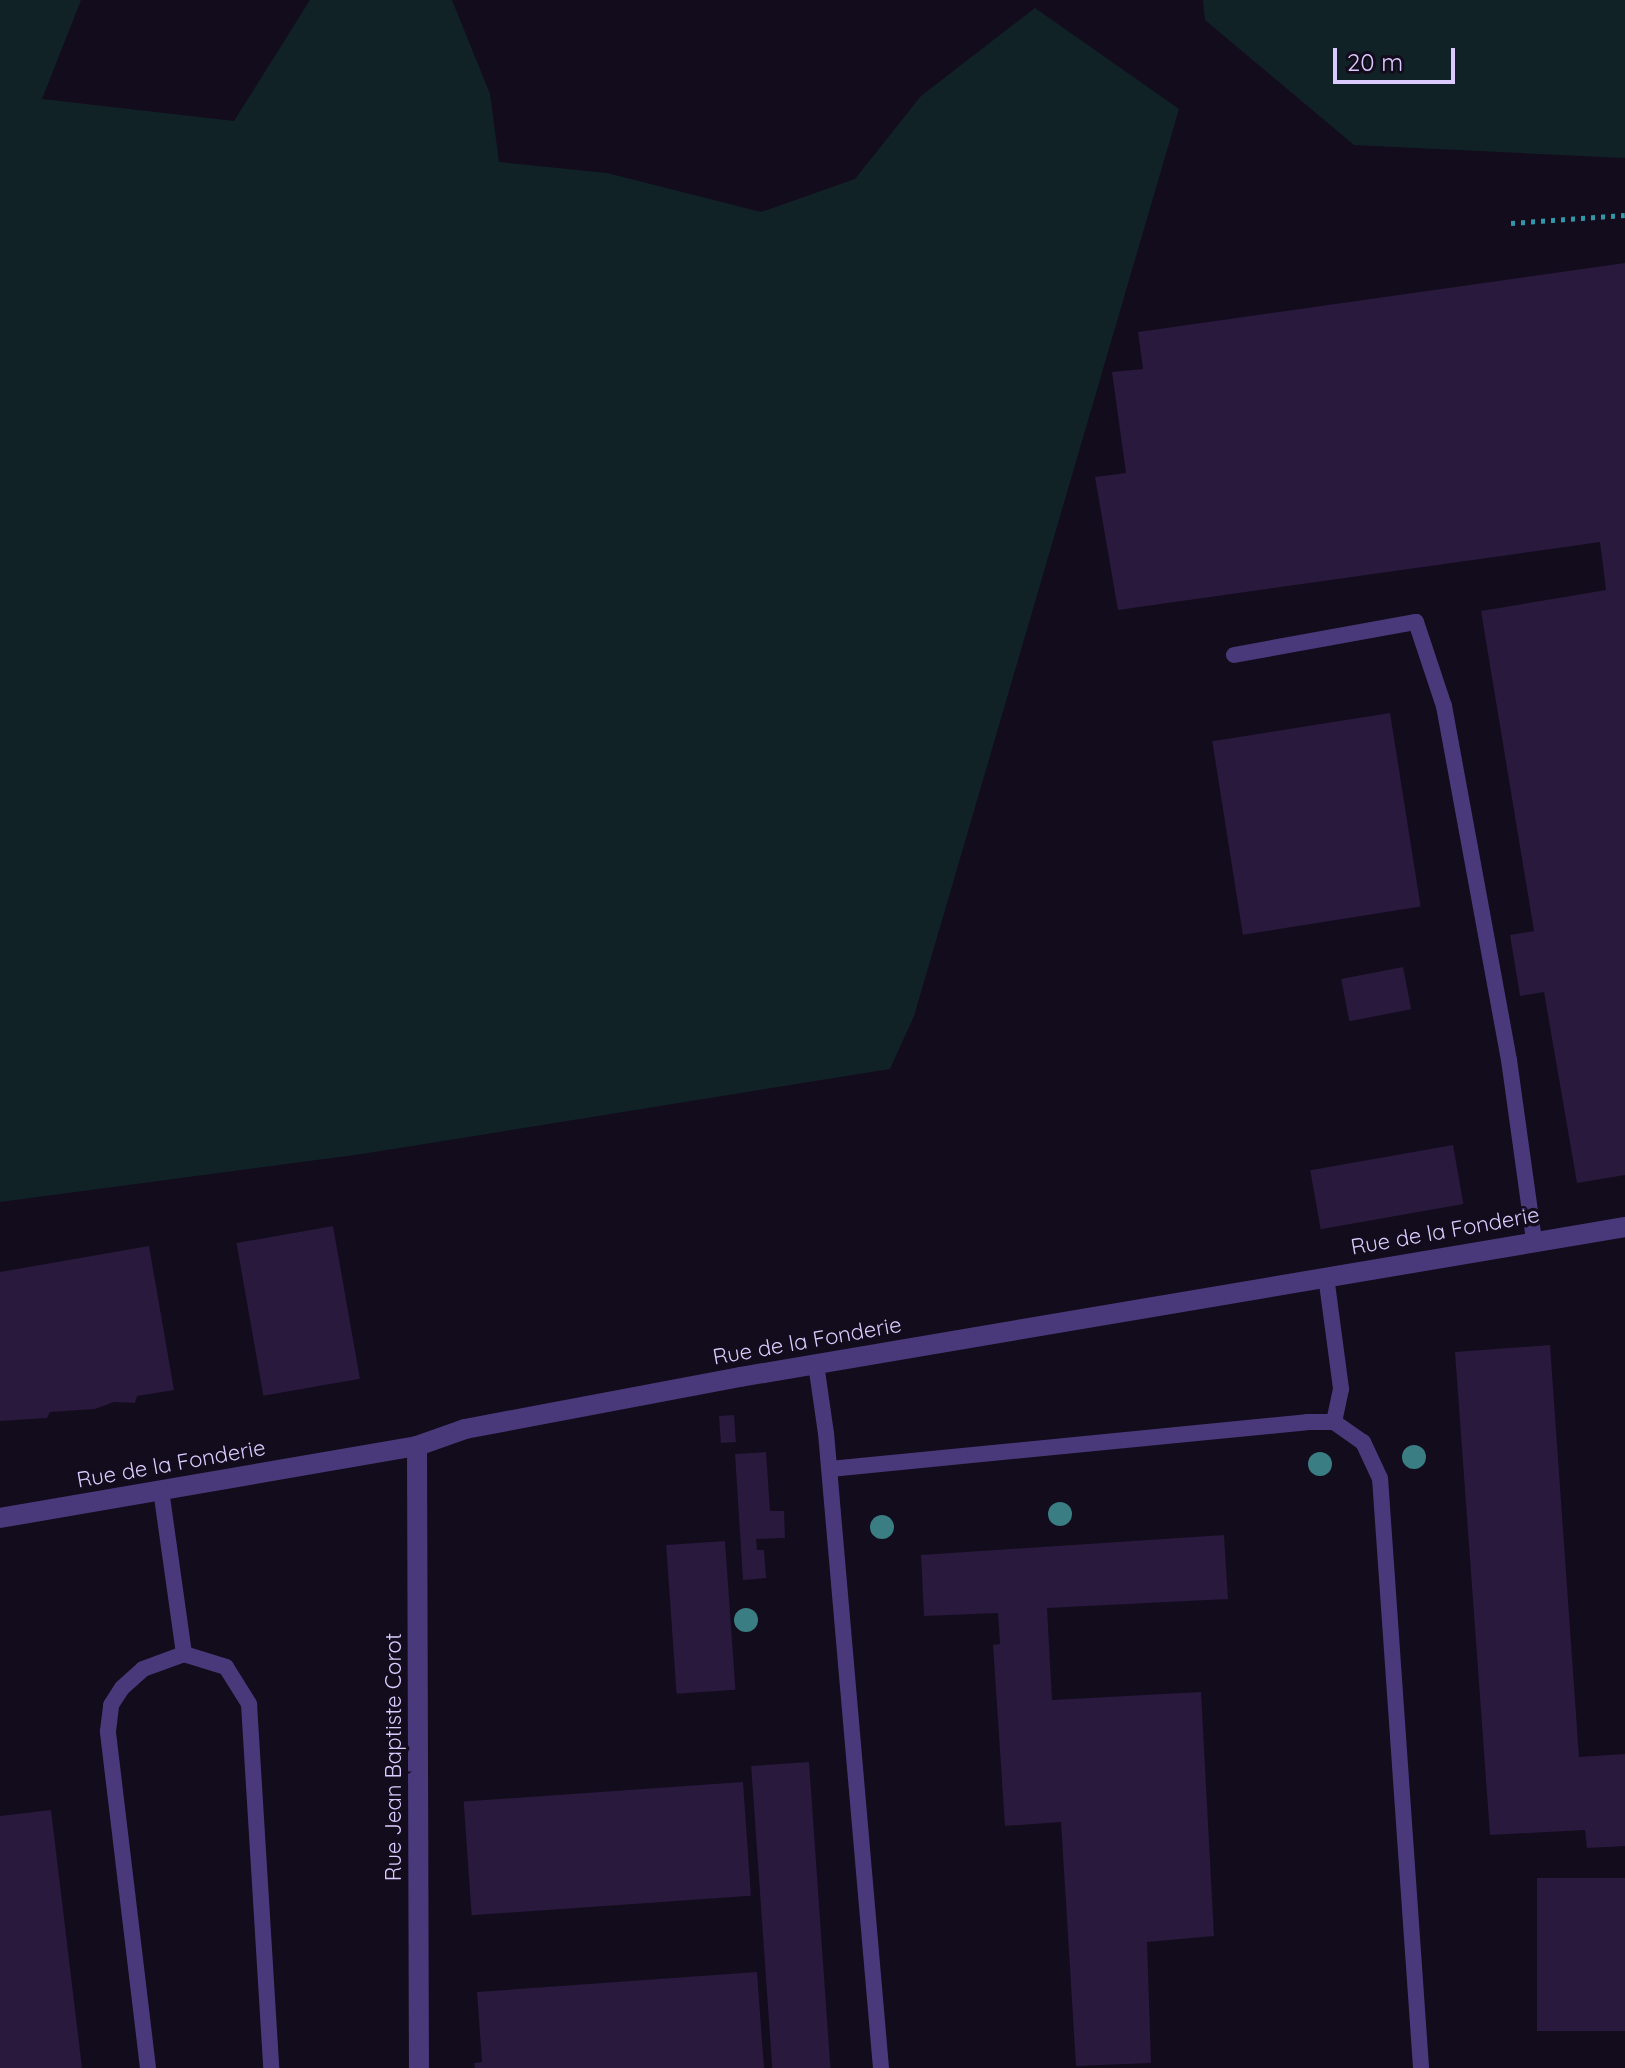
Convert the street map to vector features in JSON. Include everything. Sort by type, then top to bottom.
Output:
[{"type":"street","name":"Rue de la Fonderie","points":[[0,1518],[417,1446],[465,1429],[816,1364],[1625,1227]]},
{"type":"street","name":"Rue Jean Baptiste Corot","points":[[417,1446],[419,2068]]},
{"type":"lane","points":[[1234,655],[1416,622],[1444,706],[1509,1060],[1534,1240]]},
{"type":"lane","points":[[1326,1276],[1341,1389],[1334,1422]]},
{"type":"lane","points":[[816,1364],[830,1469],[881,2068]]},
{"type":"lane","points":[[830,1469],[1334,1422],[1363,1442],[1380,1478],[1421,2068]]},
{"type":"lane","points":[[161,1490],[184,1654]]},
{"type":"lane","points":[[148,2068],[108,1731],[111,1705],[122,1688],[143,1669],[184,1654],[226,1667],[249,1704],[271,2068]]},
{"type":"path","points":[[1511,223],[1625,215]]},
{"type":"shaded area","points":[[0,0],[81,0],[42,99],[234,121],[310,0],[452,0],[490,94],[499,162],[607,173],[761,212],[855,179],[921,96],[1035,8],[1179,109],[914,1016],[890,1069],[362,1154],[0,1202]]},
{"type":"shaded area","points":[[1203,0],[1625,0],[1625,158],[1354,145],[1205,20]]},
{"type":"building","points":[[1625,263],[1625,1175],[1577,1183],[1544,992],[1520,996],[1510,935],[1534,931],[1481,611],[1606,590],[1600,542],[1118,610],[1095,477],[1126,473],[1112,372],[1143,369],[1138,332]]},
{"type":"building","points":[[1390,713],[1421,907],[1243,935],[1212,741]]},
{"type":"building","points":[[1403,967],[1411,1009],[1349,1021],[1341,979]]},
{"type":"building","points":[[1453,1145],[1463,1204],[1321,1229],[1310,1170]]},
{"type":"building","points":[[333,1226],[360,1379],[263,1396],[236,1243]]},
{"type":"building","points":[[149,1246],[174,1390],[137,1396],[135,1403],[114,1402],[95,1409],[50,1412],[47,1418],[0,1421],[0,1272]]},
{"type":"building","points":[[1550,1345],[1579,1757],[1625,1754],[1625,1846],[1587,1848],[1585,1830],[1490,1835],[1455,1352]]},
{"type":"building","points":[[734,1415],[736,1442],[721,1443],[719,1416]]},
{"type":"building","points":[[766,1452],[770,1511],[784,1511],[785,1538],[756,1539],[757,1550],[764,1550],[766,1578],[743,1580],[735,1454]]},
{"type":"building","points":[[1224,1535],[1228,1599],[1047,1608],[1052,1700],[1201,1692],[1214,1936],[1147,1942],[1151,2063],[1076,2066],[1061,1822],[1005,1826],[993,1645],[1000,1644],[998,1613],[924,1616],[921,1555]]},
{"type":"building","points":[[725,1541],[735,1690],[677,1694],[666,1545]]},
{"type":"building","points":[[809,1762],[830,2068],[772,2068],[751,1766]]},
{"type":"building","points":[[743,1782],[751,1896],[472,1915],[464,1802]]},
{"type":"building","points":[[51,1810],[82,2068],[0,2068],[0,1816]]},
{"type":"building","points":[[1537,1878],[1625,1878],[1625,2031],[1537,2031]]},
{"type":"building","points":[[757,1972],[764,2068],[475,2068],[474,2063],[482,2062],[477,1992]]}]
